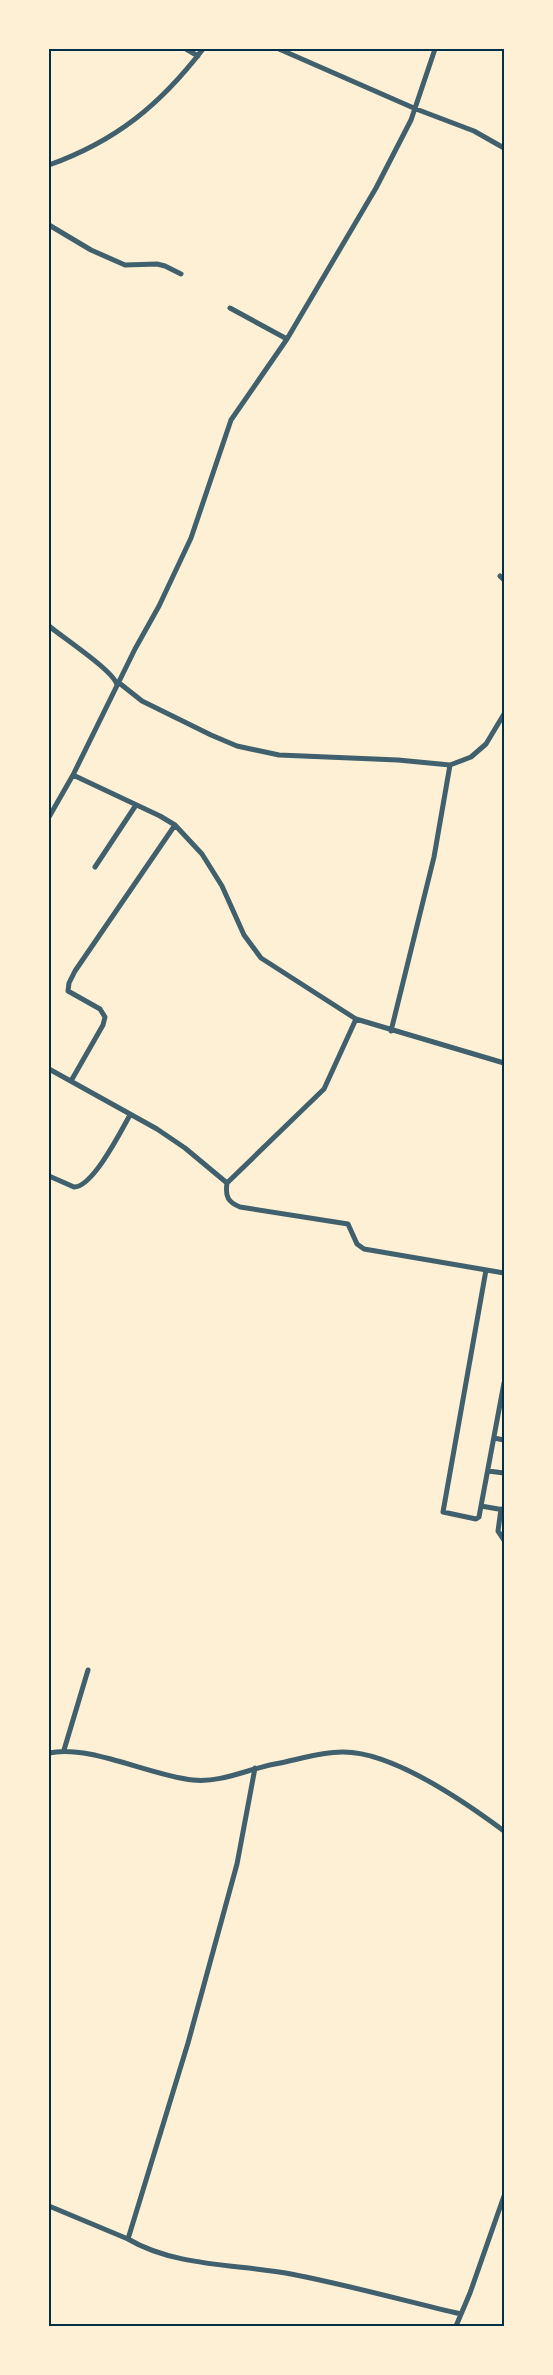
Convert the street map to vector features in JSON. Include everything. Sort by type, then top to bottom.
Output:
[{"type":"street","points":[[186,49],[198,56]]},
{"type":"street","points":[[49,165],[109,138],[128,126],[179,81],[203,49]]},
{"type":"street","points":[[279,49],[474,131],[504,148]]},
{"type":"street","points":[[49,817],[73,776],[159,606],[191,538],[231,420],[286,339],[376,188],[416,108],[435,49]]},
{"type":"street","points":[[49,224],[91,250],[125,266],[157,264],[181,274]]},
{"type":"street","points":[[230,308],[286,339]]},
{"type":"street","points":[[49,626],[104,669],[118,684],[142,701],[210,735],[258,751],[279,755],[398,760],[450,765],[471,757],[486,744],[502,727],[504,714]]},
{"type":"street","points":[[392,1031],[434,857],[450,765]]},
{"type":"street","points":[[73,776],[175,825],[202,854],[222,886],[244,935],[261,958],[356,1018],[392,1031],[504,1063]]},
{"type":"street","points":[[94,867],[136,805]]},
{"type":"street","points":[[71,1081],[103,1025],[105,1017],[100,1009],[68,991],[69,983],[75,971],[175,825]]},
{"type":"street","points":[[356,1018],[324,1089],[226,1183],[226,1196],[230,1202],[240,1207],[348,1224],[357,1244],[364,1249],[504,1273]]},
{"type":"street","points":[[49,1069],[157,1129],[185,1148],[226,1183]]},
{"type":"street","points":[[49,1176],[74,1187],[84,1184],[130,1115]]},
{"type":"street","points":[[486,1270],[442,1510],[445,1514],[476,1519],[480,1517],[504,1383]]},
{"type":"street","points":[[494,1438],[504,1440]]},
{"type":"street","points":[[488,1471],[504,1474]]},
{"type":"street","points":[[482,1506],[503,1510],[498,1531],[504,1540]]},
{"type":"street","points":[[64,1750],[88,1670]]},
{"type":"street","points":[[49,1753],[64,1750],[194,1780],[220,1778],[326,1753],[355,1753],[385,1761],[412,1772],[504,1831]]},
{"type":"street","points":[[128,2239],[188,2043],[234,1873],[256,1768]]},
{"type":"street","points":[[456,2326],[504,2196]]},
{"type":"street","points":[[49,2206],[128,2239],[140,2246],[193,2260],[291,2274],[461,2314]]}]
